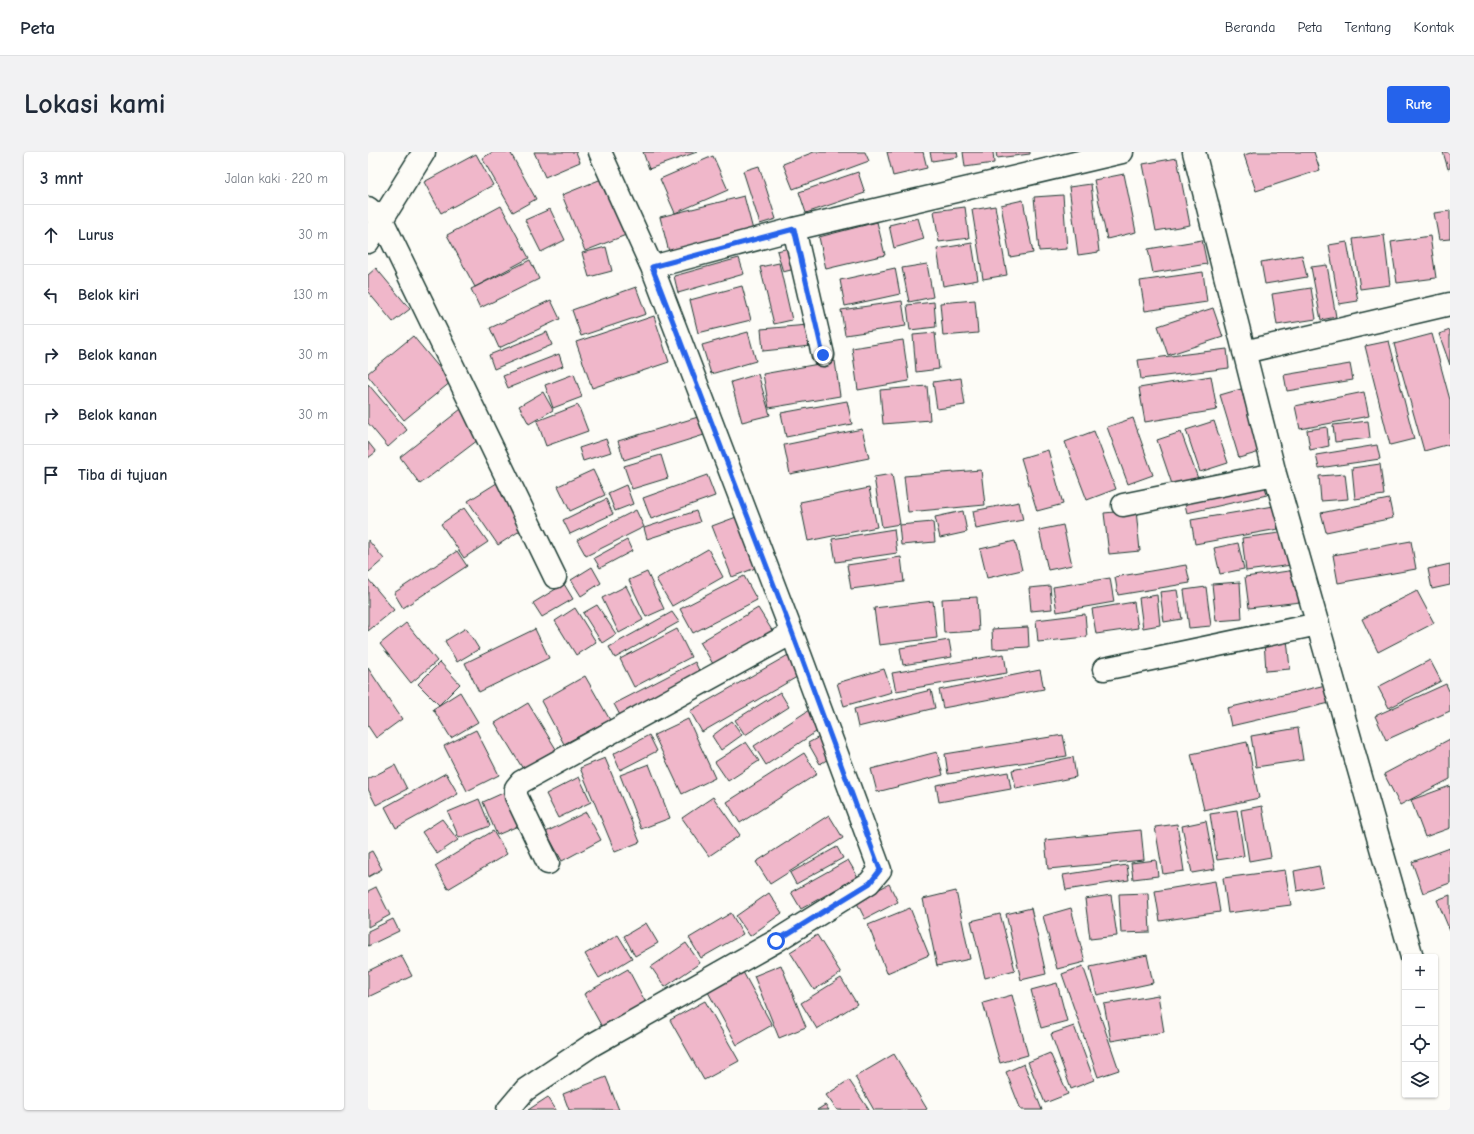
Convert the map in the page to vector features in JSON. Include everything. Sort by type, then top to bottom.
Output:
[{"type":"street","points":[[368,242],[375,214],[424,152]]},
{"type":"street","points":[[508,1110],[525,1090],[592,1045],[776,941],[870,883],[880,870],[792,632],[652,267],[600,152]]},
{"type":"street","points":[[652,267],[794,229],[1122,152]]},
{"type":"street","points":[[1194,152],[1275,474],[1411,954]]},
{"type":"street","points":[[375,214],[555,577]]},
{"type":"street","points":[[794,229],[823,355]]},
{"type":"street","points":[[1244,352],[1450,304]]},
{"type":"street","points":[[1123,505],[1275,474]]},
{"type":"street","points":[[1104,669],[1318,624]]},
{"type":"street","points":[[548,863],[516,796],[516,788],[521,782],[792,632]]},
{"type":"building","points":[[493,152],[510,152],[536,199],[513,212],[482,158]]},
{"type":"building","points":[[534,152],[576,152],[580,162],[545,177]]},
{"type":"building","points":[[643,152],[697,152],[649,169]]},
{"type":"building","points":[[814,152],[865,152],[869,161],[793,189],[783,164]]},
{"type":"building","points":[[887,152],[923,152],[927,168],[893,176]]},
{"type":"building","points":[[930,152],[957,152],[958,157],[932,161]]},
{"type":"building","points":[[963,152],[993,152],[994,163],[965,167]]},
{"type":"building","points":[[996,152],[1030,152],[1030,154],[997,158]]},
{"type":"building","points":[[1254,152],[1314,152],[1320,170],[1256,191],[1244,155]]},
{"type":"building","points":[[1443,152],[1450,152],[1450,168],[1448,169]]},
{"type":"building","points":[[476,154],[493,185],[441,213],[424,182]]},
{"type":"building","points":[[713,156],[728,190],[675,213],[660,179]]},
{"type":"building","points":[[1177,158],[1190,225],[1156,231],[1143,164]]},
{"type":"building","points":[[759,166],[776,219],[760,224],[743,171]]},
{"type":"building","points":[[858,172],[865,193],[806,213],[799,192]]},
{"type":"building","points":[[1124,174],[1136,232],[1107,239],[1094,180]]},
{"type":"building","points":[[604,178],[626,235],[585,251],[562,195]]},
{"type":"building","points":[[1091,184],[1099,252],[1078,255],[1069,187]]},
{"type":"building","points":[[1063,195],[1067,249],[1039,251],[1034,197]]},
{"type":"building","points":[[744,196],[753,230],[669,252],[660,217]]},
{"type":"building","points":[[1023,200],[1033,253],[1010,257],[1001,205]]},
{"type":"building","points":[[501,206],[529,258],[475,287],[447,235]]},
{"type":"building","points":[[995,206],[1007,275],[983,279],[972,210]]},
{"type":"building","points":[[965,207],[969,238],[939,242],[934,211]]},
{"type":"building","points":[[550,209],[565,240],[541,252],[525,220]]},
{"type":"building","points":[[1450,211],[1450,239],[1439,240],[1434,213]]},
{"type":"building","points":[[918,218],[924,239],[894,248],[889,225]]},
{"type":"building","points":[[877,222],[885,255],[826,269],[819,237]]},
{"type":"building","points":[[1384,235],[1390,285],[1360,289],[1353,239]]},
{"type":"building","points":[[1430,236],[1436,278],[1397,283],[1391,242]]},
{"type":"building","points":[[1202,240],[1207,264],[1153,273],[1148,249]]},
{"type":"building","points":[[1347,242],[1358,301],[1339,304],[1329,245]]},
{"type":"building","points":[[972,243],[978,280],[943,286],[937,249]]},
{"type":"building","points":[[606,247],[612,271],[589,277],[582,253]]},
{"type":"building","points":[[793,247],[799,268],[783,272],[777,251]]},
{"type":"building","points":[[1302,255],[1307,277],[1265,284],[1261,262]]},
{"type":"building","points":[[739,258],[744,274],[678,293],[674,276]]},
{"type":"building","points":[[530,260],[539,279],[480,308],[471,289]]},
{"type":"building","points":[[779,263],[792,320],[774,324],[760,267]]},
{"type":"building","points":[[927,264],[933,297],[909,302],[902,268]]},
{"type":"building","points":[[1327,265],[1336,317],[1321,320],[1311,267]]},
{"type":"building","points":[[376,268],[410,309],[393,322],[368,292],[368,275]]},
{"type":"building","points":[[895,268],[900,294],[845,306],[840,280]]},
{"type":"building","points":[[1203,272],[1207,302],[1145,311],[1140,281]]},
{"type":"building","points":[[742,286],[751,320],[698,333],[690,300]]},
{"type":"building","points":[[636,287],[646,314],[581,336],[572,310]]},
{"type":"building","points":[[1311,288],[1316,319],[1277,325],[1272,294]]},
{"type":"building","points":[[551,300],[560,319],[499,348],[490,328]]},
{"type":"building","points":[[975,300],[978,333],[943,336],[940,303]]},
{"type":"building","points":[[902,301],[906,326],[845,335],[841,310]]},
{"type":"building","points":[[934,302],[936,327],[910,330],[907,305]]},
{"type":"building","points":[[1213,308],[1223,337],[1168,355],[1158,326]]},
{"type":"building","points":[[654,316],[669,362],[592,388],[576,342]]},
{"type":"building","points":[[808,325],[811,346],[763,351],[761,329]]},
{"type":"building","points":[[1450,330],[1450,365],[1439,334]]},
{"type":"building","points":[[547,332],[552,345],[494,369],[489,355]]},
{"type":"building","points":[[748,332],[756,361],[711,374],[702,345]]},
{"type":"building","points":[[935,333],[939,369],[916,372],[913,335]]},
{"type":"building","points":[[1432,334],[1450,400],[1450,444],[1424,451],[1394,344]]},
{"type":"building","points":[[413,336],[451,382],[404,420],[368,376],[368,373]]},
{"type":"building","points":[[903,340],[909,381],[858,390],[852,348]]},
{"type":"building","points":[[1389,341],[1414,439],[1390,445],[1365,346]]},
{"type":"building","points":[[1227,349],[1229,368],[1141,379],[1138,360]]},
{"type":"building","points":[[559,354],[563,366],[508,388],[503,376]]},
{"type":"building","points":[[835,361],[840,396],[769,408],[763,374]]},
{"type":"building","points":[[1350,364],[1353,380],[1287,391],[1284,375]]},
{"type":"building","points":[[574,374],[582,397],[553,408],[545,385]]},
{"type":"building","points":[[758,374],[770,415],[742,422],[731,382]]},
{"type":"building","points":[[1211,376],[1217,410],[1145,422],[1139,388]]},
{"type":"building","points":[[961,378],[965,405],[937,409],[933,382]]},
{"type":"building","points":[[368,384],[407,430],[388,447],[368,423]]},
{"type":"building","points":[[927,386],[930,420],[883,424],[880,390]]},
{"type":"building","points":[[1241,389],[1260,452],[1239,458],[1220,395]]},
{"type":"building","points":[[543,392],[553,410],[529,424],[519,406]]},
{"type":"building","points":[[1364,392],[1369,416],[1300,429],[1295,406]]},
{"type":"building","points":[[847,401],[852,424],[786,437],[781,413]]},
{"type":"building","points":[[578,405],[588,431],[546,446],[537,421]]},
{"type":"building","points":[[461,409],[482,437],[420,484],[400,457]]},
{"type":"building","points":[[698,417],[704,435],[624,460],[618,441]]},
{"type":"building","points":[[1133,418],[1153,475],[1128,484],[1107,427]]},
{"type":"building","points":[[1214,421],[1228,463],[1200,472],[1186,430]]},
{"type":"building","points":[[1368,421],[1370,438],[1335,442],[1333,425]]},
{"type":"building","points":[[1327,427],[1329,446],[1310,450],[1307,430]]},
{"type":"building","points":[[862,429],[869,458],[790,474],[784,445]]},
{"type":"building","points":[[1094,431],[1116,489],[1087,500],[1065,442]]},
{"type":"building","points":[[1181,432],[1200,484],[1175,493],[1157,440]]},
{"type":"building","points":[[606,439],[611,452],[583,461],[579,448]]},
{"type":"building","points":[[368,442],[376,452],[368,458]]},
{"type":"building","points":[[1377,445],[1380,459],[1319,468],[1316,455]]},
{"type":"building","points":[[1048,450],[1063,504],[1037,511],[1021,458]]},
{"type":"building","points":[[661,455],[668,478],[632,489],[624,466]]},
{"type":"building","points":[[1380,464],[1384,495],[1355,499],[1352,468]]},
{"type":"building","points":[[593,470],[605,495],[570,511],[558,486]]},
{"type":"building","points":[[981,470],[985,505],[908,512],[904,476]]},
{"type":"building","points":[[892,474],[900,524],[882,527],[874,477]]},
{"type":"building","points":[[1345,474],[1348,499],[1321,501],[1319,476]]},
{"type":"building","points":[[707,475],[715,496],[651,519],[643,498]]},
{"type":"building","points":[[1263,478],[1267,495],[1187,513],[1183,496]]},
{"type":"building","points":[[500,481],[529,525],[498,545],[468,501]]},
{"type":"building","points":[[626,485],[633,504],[615,511],[608,493]]},
{"type":"building","points":[[869,488],[877,527],[808,541],[800,502]]},
{"type":"building","points":[[606,499],[613,514],[570,534],[563,520]]},
{"type":"building","points":[[1389,499],[1393,518],[1326,532],[1321,513]]},
{"type":"building","points":[[1019,502],[1023,520],[976,529],[973,511]]},
{"type":"building","points":[[1274,506],[1278,529],[1195,544],[1191,520]]},
{"type":"building","points":[[464,508],[488,542],[464,558],[441,524]]},
{"type":"building","points":[[636,510],[644,527],[586,556],[577,540]]},
{"type":"building","points":[[1136,510],[1140,551],[1109,554],[1104,513]]},
{"type":"building","points":[[696,511],[700,522],[647,539],[644,528]]},
{"type":"building","points":[[963,511],[967,532],[940,538],[935,517]]},
{"type":"building","points":[[739,516],[758,567],[732,577],[712,526]]},
{"type":"building","points":[[933,522],[935,542],[901,545],[899,525]]},
{"type":"building","points":[[1063,525],[1072,565],[1048,570],[1039,530]]},
{"type":"building","points":[[894,529],[897,553],[836,562],[832,539]]},
{"type":"building","points":[[1287,532],[1292,565],[1246,571],[1242,538]]},
{"type":"building","points":[[368,540],[384,559],[369,572],[368,570]]},
{"type":"building","points":[[627,540],[632,551],[600,568],[594,558]]},
{"type":"building","points":[[1015,541],[1022,570],[987,578],[980,549]]},
{"type":"building","points":[[1411,541],[1416,569],[1338,583],[1333,555]]},
{"type":"building","points":[[1238,543],[1244,569],[1220,574],[1214,548]]},
{"type":"building","points":[[708,549],[723,577],[672,606],[656,579]]},
{"type":"building","points":[[457,551],[467,566],[403,608],[394,593]]},
{"type":"building","points":[[901,557],[904,582],[851,589],[847,565]]},
{"type":"building","points":[[1450,564],[1450,585],[1432,589],[1428,569]]},
{"type":"building","points":[[1186,565],[1190,583],[1118,595],[1115,577]]},
{"type":"building","points":[[592,567],[601,583],[581,596],[571,580]]},
{"type":"building","points":[[1296,570],[1300,602],[1249,608],[1245,577]]},
{"type":"building","points":[[647,572],[664,609],[646,617],[629,580]]},
{"type":"building","points":[[744,576],[757,600],[693,633],[680,609]]},
{"type":"building","points":[[1110,578],[1114,602],[1057,612],[1053,587]]},
{"type":"building","points":[[368,579],[394,610],[368,631]]},
{"type":"building","points":[[1240,582],[1242,619],[1216,621],[1212,584]]},
{"type":"building","points":[[564,584],[573,599],[542,617],[533,603]]},
{"type":"building","points":[[626,586],[643,620],[619,633],[602,598]]},
{"type":"building","points":[[1050,586],[1052,609],[1031,611],[1029,588]]},
{"type":"building","points":[[1206,587],[1211,626],[1189,628],[1184,590]]},
{"type":"building","points":[[1177,590],[1182,619],[1164,622],[1160,592]]},
{"type":"building","points":[[1417,591],[1434,623],[1378,652],[1362,619]]},
{"type":"building","points":[[1157,595],[1160,625],[1143,628],[1139,598]]},
{"type":"building","points":[[977,597],[979,631],[944,633],[942,599]]},
{"type":"building","points":[[933,601],[937,638],[879,645],[874,608]]},
{"type":"building","points":[[1134,602],[1138,628],[1096,634],[1092,609]]},
{"type":"building","points":[[597,605],[616,634],[602,643],[583,613]]},
{"type":"building","points":[[575,608],[596,642],[576,655],[555,621]]},
{"type":"building","points":[[758,608],[775,635],[716,669],[700,642]]},
{"type":"building","points":[[672,612],[679,622],[615,658],[609,647]]},
{"type":"building","points":[[1085,614],[1087,637],[1038,642],[1036,620]]},
{"type":"building","points":[[406,623],[437,661],[411,683],[380,644]]},
{"type":"building","points":[[1028,627],[1029,647],[993,649],[992,629]]},
{"type":"building","points":[[466,628],[479,649],[457,662],[445,641]]},
{"type":"building","points":[[535,629],[549,658],[479,692],[465,663]]},
{"type":"building","points":[[677,629],[691,657],[634,687],[620,659]]},
{"type":"building","points":[[1287,639],[1290,669],[1266,671],[1264,641]]},
{"type":"building","points":[[949,640],[952,657],[903,665],[900,648]]},
{"type":"building","points":[[790,654],[802,674],[702,732],[690,711]]},
{"type":"building","points":[[1004,654],[1007,673],[896,691],[892,673]]},
{"type":"building","points":[[1430,660],[1441,681],[1389,708],[1378,687]]},
{"type":"building","points":[[440,662],[460,684],[439,705],[418,684]]},
{"type":"building","points":[[695,662],[703,679],[623,721],[614,704]]},
{"type":"building","points":[[368,668],[402,719],[376,738],[368,726]]},
{"type":"building","points":[[884,669],[892,692],[844,706],[837,683]]},
{"type":"building","points":[[1040,670],[1044,689],[943,708],[939,690]]},
{"type":"building","points":[[585,676],[610,720],[564,744],[541,701]]},
{"type":"building","points":[[1330,684],[1334,702],[1231,726],[1227,708]]},
{"type":"building","points":[[1446,684],[1450,693],[1450,711],[1386,740],[1375,716]]},
{"type":"building","points":[[931,690],[935,708],[858,727],[854,709]]},
{"type":"building","points":[[460,692],[478,722],[451,738],[433,709]]},
{"type":"building","points":[[780,692],[789,707],[745,735],[735,720]]},
{"type":"building","points":[[528,703],[556,749],[523,769],[495,723]]},
{"type":"building","points":[[809,710],[822,728],[766,765],[754,746]]},
{"type":"building","points":[[688,719],[715,778],[682,794],[654,735]]},
{"type":"building","points":[[732,721],[742,735],[721,750],[712,736]]},
{"type":"building","points":[[1298,728],[1303,760],[1256,767],[1251,736]]},
{"type":"building","points":[[476,730],[499,775],[467,791],[444,746]]},
{"type":"building","points":[[649,735],[657,751],[620,770],[613,754]]},
{"type":"building","points":[[823,735],[835,755],[820,764],[808,743]]},
{"type":"building","points":[[1063,735],[1067,756],[948,774],[945,754]]},
{"type":"building","points":[[1450,739],[1450,779],[1400,805],[1384,774]]},
{"type":"building","points":[[746,742],[759,761],[728,781],[715,762]]},
{"type":"building","points":[[1247,742],[1259,798],[1204,810],[1191,754]]},
{"type":"building","points":[[937,752],[943,775],[877,792],[871,769]]},
{"type":"building","points":[[804,753],[817,774],[740,823],[727,802]]},
{"type":"building","points":[[1073,757],[1076,777],[1016,789],[1012,770]]},
{"type":"building","points":[[605,758],[640,842],[615,852],[580,768]]},
{"type":"building","points":[[649,764],[670,818],[641,829],[620,775]]},
{"type":"building","points":[[395,765],[407,789],[376,805],[368,789],[368,779]]},
{"type":"building","points":[[1008,772],[1011,789],[939,802],[936,785]]},
{"type":"building","points":[[446,773],[458,794],[396,828],[385,807]]},
{"type":"building","points":[[579,777],[591,802],[558,818],[546,794]]},
{"type":"building","points":[[1450,786],[1450,828],[1425,837],[1411,800]]},
{"type":"building","points":[[503,793],[518,826],[497,835],[483,802]]},
{"type":"building","points":[[713,797],[740,835],[709,856],[682,818]]},
{"type":"building","points":[[479,799],[490,826],[459,838],[448,812]]},
{"type":"building","points":[[1262,806],[1271,857],[1249,861],[1241,810]]},
{"type":"building","points":[[1237,810],[1244,856],[1217,860],[1210,814]]},
{"type":"building","points":[[586,812],[601,840],[562,861],[546,832]]},
{"type":"building","points":[[829,815],[843,838],[770,884],[756,862]]},
{"type":"building","points":[[442,819],[458,840],[437,854],[422,832]]},
{"type":"building","points":[[1206,821],[1215,869],[1192,873],[1182,826]]},
{"type":"building","points":[[1177,824],[1184,871],[1163,874],[1155,827]]},
{"type":"building","points":[[1141,830],[1144,860],[1048,869],[1045,840]]},
{"type":"building","points":[[493,831],[507,854],[448,889],[435,866]]},
{"type":"building","points":[[837,847],[843,858],[796,884],[790,873]]},
{"type":"building","points":[[1450,848],[1450,883],[1423,893],[1412,862]]},
{"type":"building","points":[[372,851],[382,869],[368,877],[368,853]]},
{"type":"building","points":[[848,860],[858,877],[801,909],[791,892]]},
{"type":"building","points":[[1156,860],[1158,876],[1133,879],[1131,863]]},
{"type":"building","points":[[1127,865],[1129,880],[1066,890],[1063,875]]},
{"type":"building","points":[[1319,866],[1323,886],[1297,891],[1294,871]]},
{"type":"building","points":[[1285,870],[1291,905],[1228,913],[1223,878]]},
{"type":"building","points":[[1215,881],[1220,912],[1160,921],[1155,891]]},
{"type":"building","points":[[889,884],[898,902],[865,919],[856,901]]},
{"type":"building","points":[[376,887],[390,915],[368,927],[368,891]]},
{"type":"building","points":[[956,891],[970,959],[937,966],[923,899]]},
{"type":"building","points":[[769,893],[782,913],[750,936],[736,916]]},
{"type":"building","points":[[1148,893],[1150,932],[1121,933],[1119,894]]},
{"type":"building","points":[[1111,895],[1117,936],[1090,939],[1085,899]]},
{"type":"building","points":[[1450,895],[1450,931],[1437,900]]},
{"type":"building","points":[[910,908],[929,955],[887,973],[868,925]]},
{"type":"building","points":[[1031,908],[1046,974],[1021,980],[1006,914]]},
{"type":"building","points":[[1071,908],[1085,962],[1057,969],[1043,916]]},
{"type":"building","points":[[731,913],[743,934],[701,958],[689,938]]},
{"type":"building","points":[[1000,914],[1015,970],[985,978],[971,921]]},
{"type":"building","points":[[393,919],[399,931],[368,946],[368,931]]},
{"type":"building","points":[[646,923],[658,943],[635,956],[624,936]]},
{"type":"building","points":[[618,935],[632,958],[599,978],[585,954]]},
{"type":"building","points":[[817,935],[841,973],[814,990],[790,952]]},
{"type":"building","points":[[686,943],[700,963],[665,987],[651,967]]},
{"type":"building","points":[[401,955],[412,976],[368,997],[368,971]]},
{"type":"building","points":[[1147,955],[1153,983],[1097,995],[1090,967]]},
{"type":"building","points":[[781,965],[806,1027],[779,1038],[754,976]]},
{"type":"building","points":[[1083,966],[1119,1070],[1098,1077],[1062,974]]},
{"type":"building","points":[[628,969],[646,1003],[602,1027],[584,994]]},
{"type":"building","points":[[743,972],[772,1025],[737,1045],[708,992]]},
{"type":"building","points":[[841,978],[857,1004],[817,1029],[801,1003]]},
{"type":"building","points":[[1057,983],[1067,1021],[1041,1028],[1031,990]]},
{"type":"building","points":[[1012,995],[1028,1055],[1000,1063],[983,1003]]},
{"type":"building","points":[[1158,995],[1164,1032],[1111,1041],[1104,1004]]},
{"type":"building","points":[[705,1001],[739,1061],[704,1080],[670,1020]]},
{"type":"building","points":[[1074,1026],[1094,1080],[1071,1089],[1051,1034]]},
{"type":"building","points":[[1050,1053],[1068,1094],[1045,1103],[1028,1062]]},
{"type":"building","points":[[894,1054],[927,1109],[874,1110],[855,1077]]},
{"type":"building","points":[[1024,1064],[1042,1110],[1021,1110],[1006,1072]]},
{"type":"building","points":[[606,1077],[619,1110],[569,1110],[563,1094]]},
{"type":"building","points":[[849,1080],[869,1110],[837,1110],[826,1095]]},
{"type":"building","points":[[548,1097],[556,1110],[528,1110]]},
{"type":"building","points":[[825,1105],[829,1110],[817,1110]]},
{"type":"route","points":[[776,941],[870,883],[880,870],[792,632],[652,267],[794,229],[823,355]]}]
